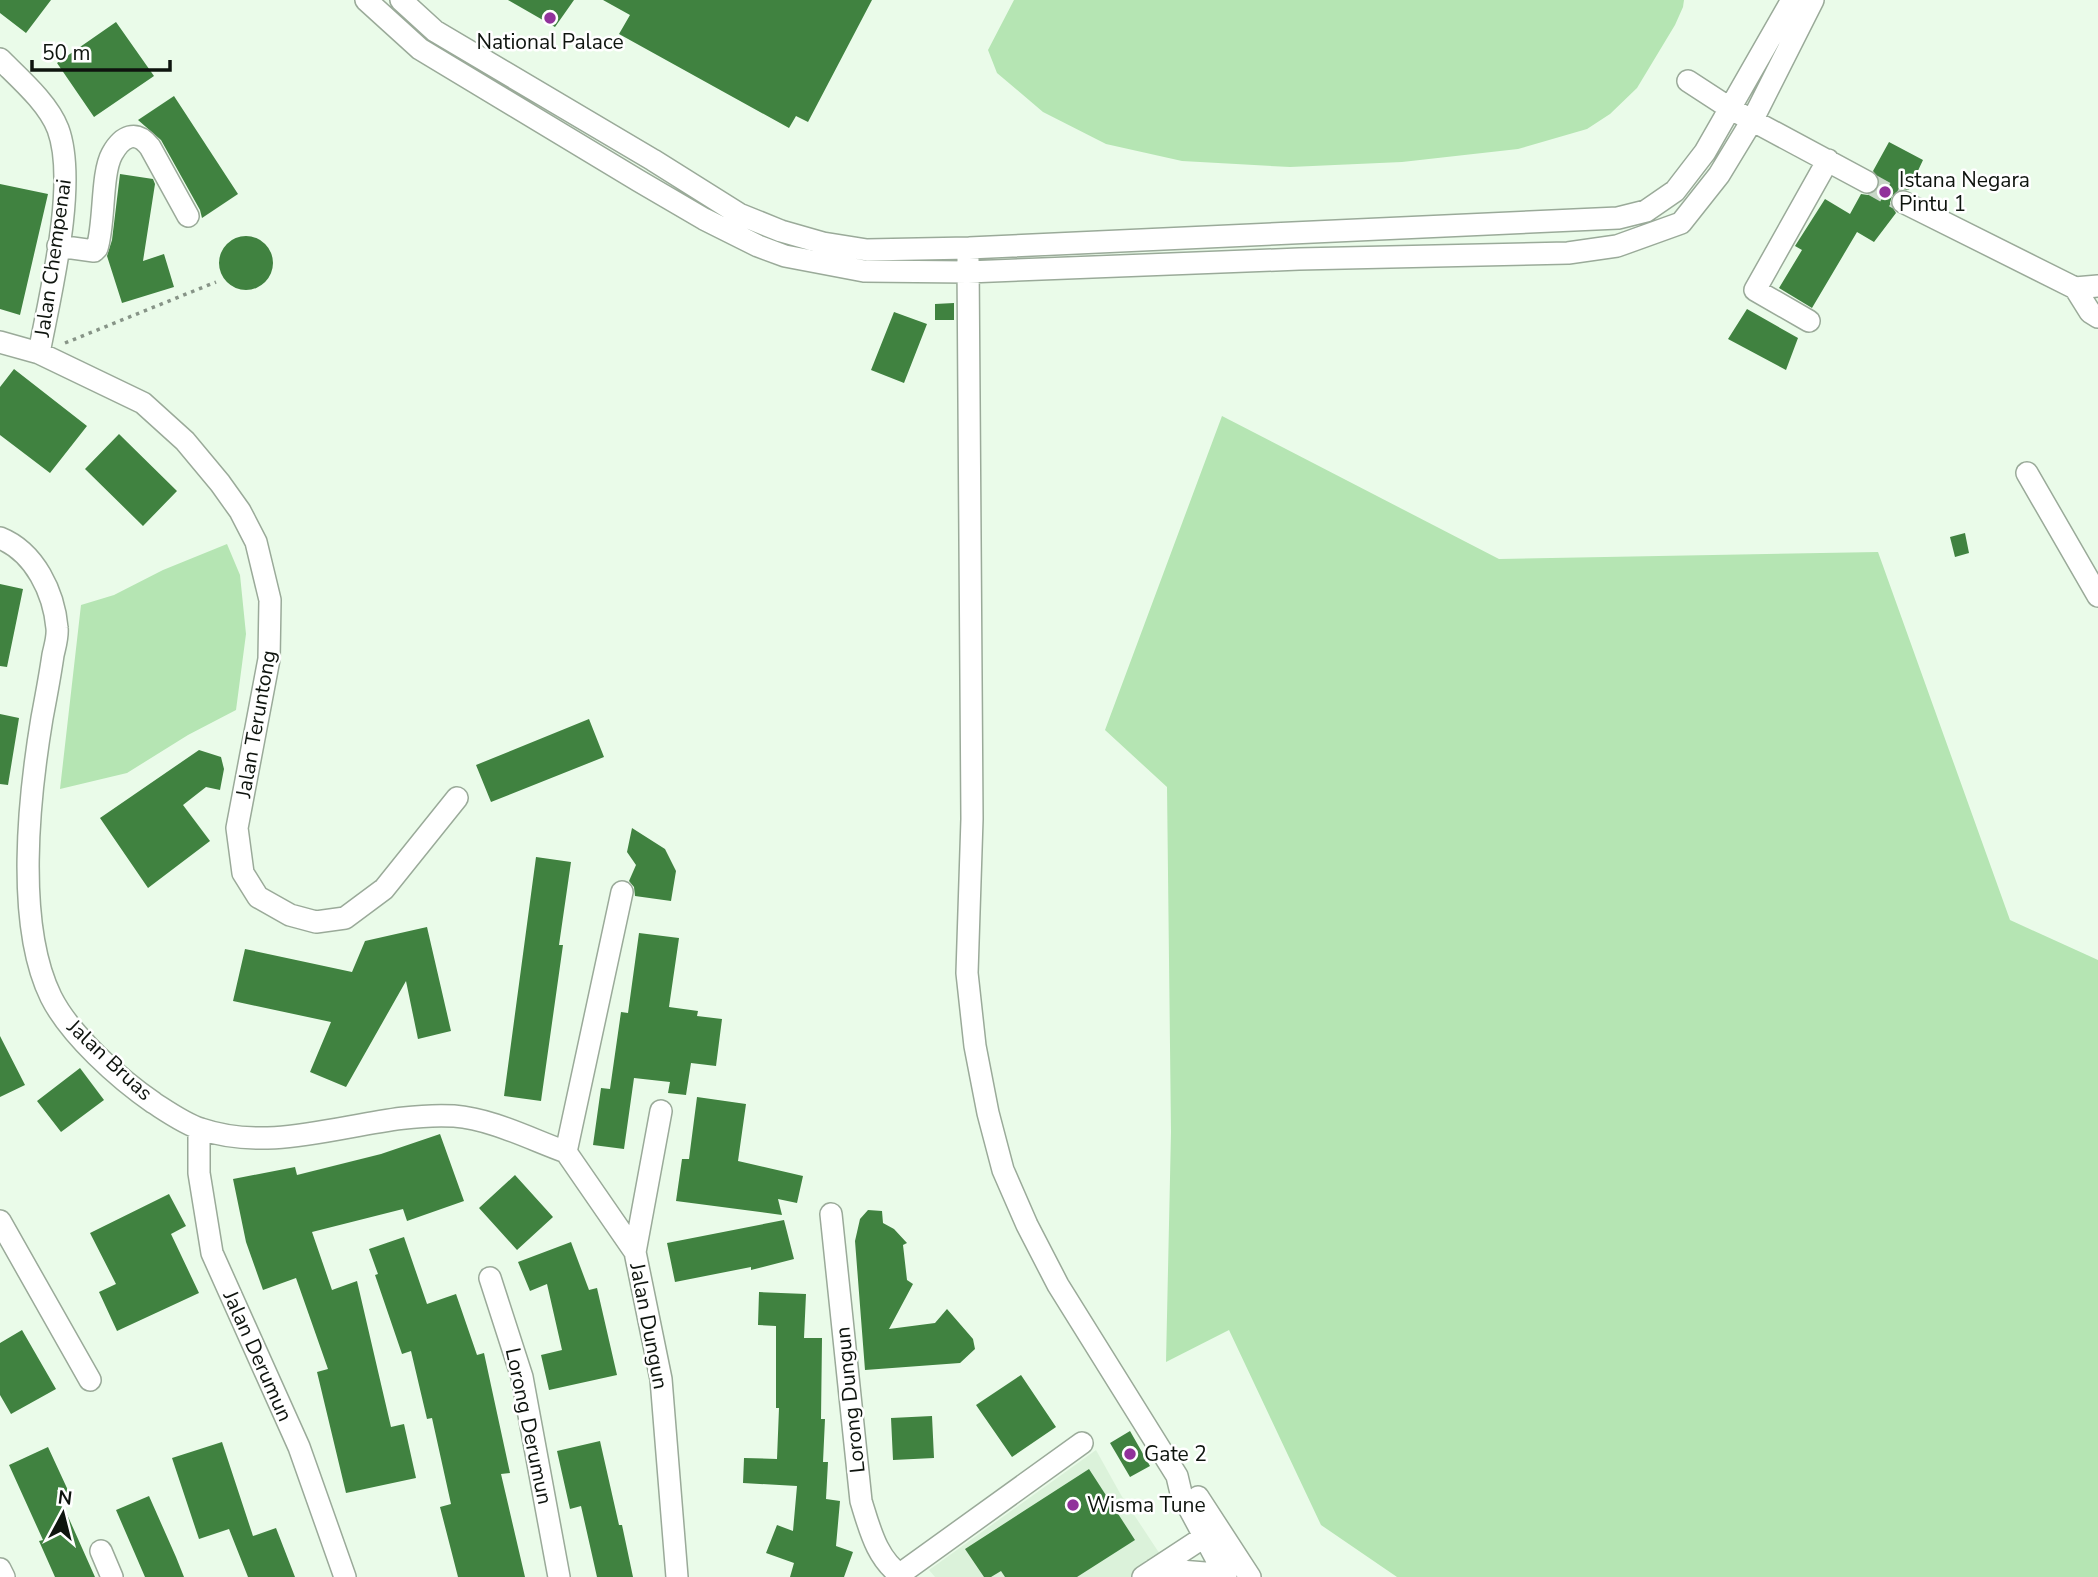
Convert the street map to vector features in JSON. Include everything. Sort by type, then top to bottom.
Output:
[{"type":"street","points":[[366,0],[420,48],[661,194],[758,246],[785,256],[864,271],[968,272],[1299,258],[1592,251],[1617,246],[1681,223],[1719,175],[1753,119],[1813,0]]},
{"type":"street","points":[[401,0],[435,31],[739,214],[791,234],[823,243],[867,250],[969,248],[1618,218],[1646,211],[1675,191],[1705,152],[1792,0]]},
{"type":"street","name":"Jalan Chempenai","points":[[0,59],[35,93],[58,128],[66,171],[58,246],[39,353]]},
{"type":"street","points":[[1688,81],[1731,109],[1867,182]]},
{"type":"street","points":[[58,246],[94,251],[97,248],[112,154],[126,138],[135,135],[144,139],[150,147],[188,216]]},
{"type":"street","points":[[1809,321],[1755,290],[1828,160]]},
{"type":"street","points":[[1903,202],[2075,288],[2090,312],[2098,317]]},
{"type":"street","points":[[969,248],[972,819],[967,973],[975,1046],[1003,1170],[1027,1225],[1058,1285],[1173,1470],[1192,1488],[1226,1577]]},
{"type":"street","points":[[2075,288],[2098,286]]},
{"type":"street","name":"Jalan Teruntong","points":[[0,342],[39,353],[143,404],[185,441],[220,483],[240,510],[256,542],[270,600],[269,659],[237,828],[243,873],[258,897],[290,915],[316,922],[345,918],[384,889],[457,798]]},
{"type":"street","points":[[2027,473],[2098,596]]},
{"type":"street","name":"Jalan Bruas","points":[[0,538],[33,564],[49,590],[57,630],[37,747],[30,811],[29,871],[32,924],[40,963],[51,996],[72,1030],[154,1103],[199,1129],[233,1137],[268,1138],[423,1117],[455,1116],[483,1121],[566,1152]]},
{"type":"street","points":[[566,1152],[622,892]]},
{"type":"street","points":[[635,1252],[661,1111]]},
{"type":"street","name":"Jalan Derumun","points":[[199,1129],[199,1173],[212,1253],[299,1447],[345,1577]]},
{"type":"street","name":"Jalan Dungun","points":[[566,1152],[635,1252],[661,1379],[677,1577]]},
{"type":"street","name":"Lorong Dungun","points":[[831,1214],[861,1501],[881,1556],[899,1576]]},
{"type":"street","points":[[0,1222],[90,1380]]},
{"type":"street","name":"Lorong Derumun","points":[[491,1278],[522,1377],[559,1577]]},
{"type":"street","points":[[899,1576],[1083,1443]]},
{"type":"street","points":[[1149,1573],[1211,1534]]},
{"type":"street","points":[[1211,1534],[1250,1577]]},
{"type":"street","points":[[101,1551],[112,1577]]},
{"type":"street","points":[[0,1569],[4,1577]]},
{"type":"street","points":[[1149,1573],[1205,1573],[1211,1577]]},
{"type":"path","points":[[64,344],[216,282]]},
{"type":"shaded area","name":"Wisma Tune","points":[[1096,1450],[1121,1495],[1175,1577],[935,1577],[929,1570]]},
{"type":"green space","points":[[1014,0],[1684,0],[1675,25],[1637,88],[1610,114],[1587,129],[1518,149],[1402,162],[1290,167],[1182,161],[1106,144],[1043,112],[997,73],[988,50]]},
{"type":"green space","points":[[1222,416],[1499,559],[1878,552],[2010,920],[2098,960],[2098,1577],[1397,1577],[1321,1525],[1229,1330],[1166,1362],[1171,1132],[1167,787],[1105,730]]},
{"type":"green space","points":[[227,544],[240,575],[246,634],[236,710],[188,735],[127,773],[60,789],[81,605],[114,595],[163,570]]},
{"type":"building","points":[[0,0],[51,0],[26,33],[0,13]]},
{"type":"building","name":"National Palace","points":[[508,0],[574,0],[555,27]]},
{"type":"building","points":[[603,0],[872,0],[808,122],[796,116],[789,128],[619,34],[630,15]]},
{"type":"building","points":[[116,22],[154,76],[94,117],[57,63]]},
{"type":"building","points":[[174,96],[238,194],[202,218],[161,140],[138,120]]},
{"type":"building","points":[[1889,142],[1923,160],[1909,190],[1902,189],[1892,196],[1890,203],[1896,213],[1874,242],[1857,232],[1812,308],[1779,288],[1802,250],[1795,246],[1825,199],[1850,214],[1861,194],[1868,195],[1878,189],[1880,181],[1873,171]]},
{"type":"building","points":[[120,174],[153,179],[155,184],[143,261],[164,254],[174,287],[122,303],[107,256],[112,240]]},
{"type":"building","points":[[0,184],[48,194],[20,315],[0,309]]},
{"type":"building","points":[[246,236],[265,244],[273,263],[265,282],[246,290],[227,282],[219,263],[227,244]]},
{"type":"building","points":[[954,303],[954,320],[935,320],[935,304]]},
{"type":"building","points":[[1747,309],[1798,338],[1786,370],[1728,339]]},
{"type":"building","points":[[894,312],[927,324],[904,383],[871,370]]},
{"type":"building","points":[[14,369],[87,426],[50,473],[0,435],[0,387]]},
{"type":"building","points":[[119,434],[177,491],[143,526],[85,469]]},
{"type":"building","points":[[1965,533],[1969,553],[1955,557],[1950,537]]},
{"type":"building","points":[[0,584],[23,589],[7,667],[0,666]]},
{"type":"building","points":[[0,714],[19,718],[8,785],[0,784]]},
{"type":"building","points":[[589,719],[604,757],[491,802],[476,765]]},
{"type":"building","points":[[199,750],[221,757],[224,769],[220,790],[206,787],[183,805],[210,841],[148,888],[100,818]]},
{"type":"building","points":[[632,828],[665,849],[676,871],[671,901],[635,896],[634,887],[629,881],[636,865],[627,852]]},
{"type":"building","points":[[536,857],[571,862],[559,945],[563,945],[541,1101],[504,1096]]},
{"type":"building","points":[[427,927],[451,1031],[418,1039],[406,981],[346,1087],[310,1072],[331,1022],[233,1001],[245,949],[352,972],[365,941]]},
{"type":"building","points":[[639,933],[679,938],[669,1007],[698,1011],[697,1016],[722,1019],[716,1066],[691,1063],[686,1095],[668,1093],[670,1082],[634,1078],[624,1149],[593,1145],[601,1088],[610,1089],[621,1012],[628,1013]]},
{"type":"building","points":[[0,1036],[25,1085],[0,1097]]},
{"type":"building","points":[[80,1068],[104,1100],[61,1132],[37,1101]]},
{"type":"building","points":[[697,1097],[746,1104],[738,1161],[803,1176],[797,1203],[778,1199],[782,1215],[676,1201],[682,1159],[689,1159]]},
{"type":"building","points":[[440,1134],[464,1201],[407,1221],[403,1209],[312,1232],[332,1290],[357,1281],[391,1427],[404,1424],[416,1478],[346,1493],[317,1372],[328,1369],[296,1278],[263,1290],[246,1242],[233,1179],[295,1167],[297,1175],[381,1154]]},
{"type":"building","points":[[515,1175],[553,1217],[517,1250],[479,1208]]},
{"type":"building","points":[[169,1194],[186,1226],[171,1234],[199,1293],[117,1331],[99,1292],[116,1284],[90,1233]]},
{"type":"building","points":[[868,1210],[882,1211],[883,1223],[894,1229],[907,1243],[903,1245],[907,1280],[913,1284],[889,1329],[935,1323],[947,1309],[973,1339],[975,1349],[960,1363],[865,1370],[855,1241],[860,1219]]},
{"type":"building","points":[[784,1220],[794,1259],[751,1270],[751,1267],[675,1282],[667,1243]]},
{"type":"building","points":[[404,1237],[427,1304],[456,1294],[477,1355],[484,1353],[510,1473],[501,1474],[525,1577],[458,1577],[440,1507],[451,1504],[432,1418],[427,1419],[411,1351],[402,1354],[369,1249]]},
{"type":"building","points":[[571,1242],[589,1290],[597,1288],[617,1375],[549,1390],[541,1355],[562,1350],[547,1284],[530,1291],[518,1262]]},
{"type":"building","points":[[759,1292],[806,1294],[804,1338],[822,1338],[821,1419],[825,1419],[823,1462],[828,1462],[826,1499],[840,1501],[836,1546],[853,1552],[844,1577],[790,1577],[794,1563],[766,1553],[777,1525],[793,1531],[797,1486],[743,1483],[744,1458],[777,1459],[779,1408],[776,1408],[776,1326],[758,1325]]},
{"type":"building","points":[[22,1330],[56,1389],[11,1414],[0,1395],[0,1343]]},
{"type":"building","points":[[1021,1375],[1056,1427],[1012,1457],[976,1405]]},
{"type":"building","points":[[932,1416],[934,1458],[893,1460],[891,1418]]},
{"type":"building","name":"Gate 2","points":[[1130,1431],[1150,1466],[1130,1477],[1110,1443]]},
{"type":"building","points":[[600,1441],[633,1577],[597,1577],[581,1506],[570,1509],[557,1451]]},
{"type":"building","points":[[222,1442],[253,1536],[276,1528],[295,1577],[248,1577],[229,1529],[199,1539],[172,1458]]},
{"type":"building","points":[[48,1447],[72,1499],[62,1503],[95,1577],[55,1577],[39,1541],[43,1540],[9,1465]]},
{"type":"building","name":"Wisma Tune","points":[[1089,1469],[1135,1540],[1077,1577],[1005,1577],[1001,1571],[991,1577],[984,1577],[965,1549]]},
{"type":"building","points":[[149,1496],[184,1577],[145,1577],[116,1510]]},
{"type":"tunnel","points":[[1867,182],[1903,202]]},
{"type":"place","name":"National Palace","points":[[550,18]]},
{"type":"place","name":"Istana Negara Pintu 1","points":[[1885,192]]},
{"type":"place","name":"Gate 2","points":[[1130,1454]]},
{"type":"place","name":"Wisma Tune","points":[[1073,1505]]}]
